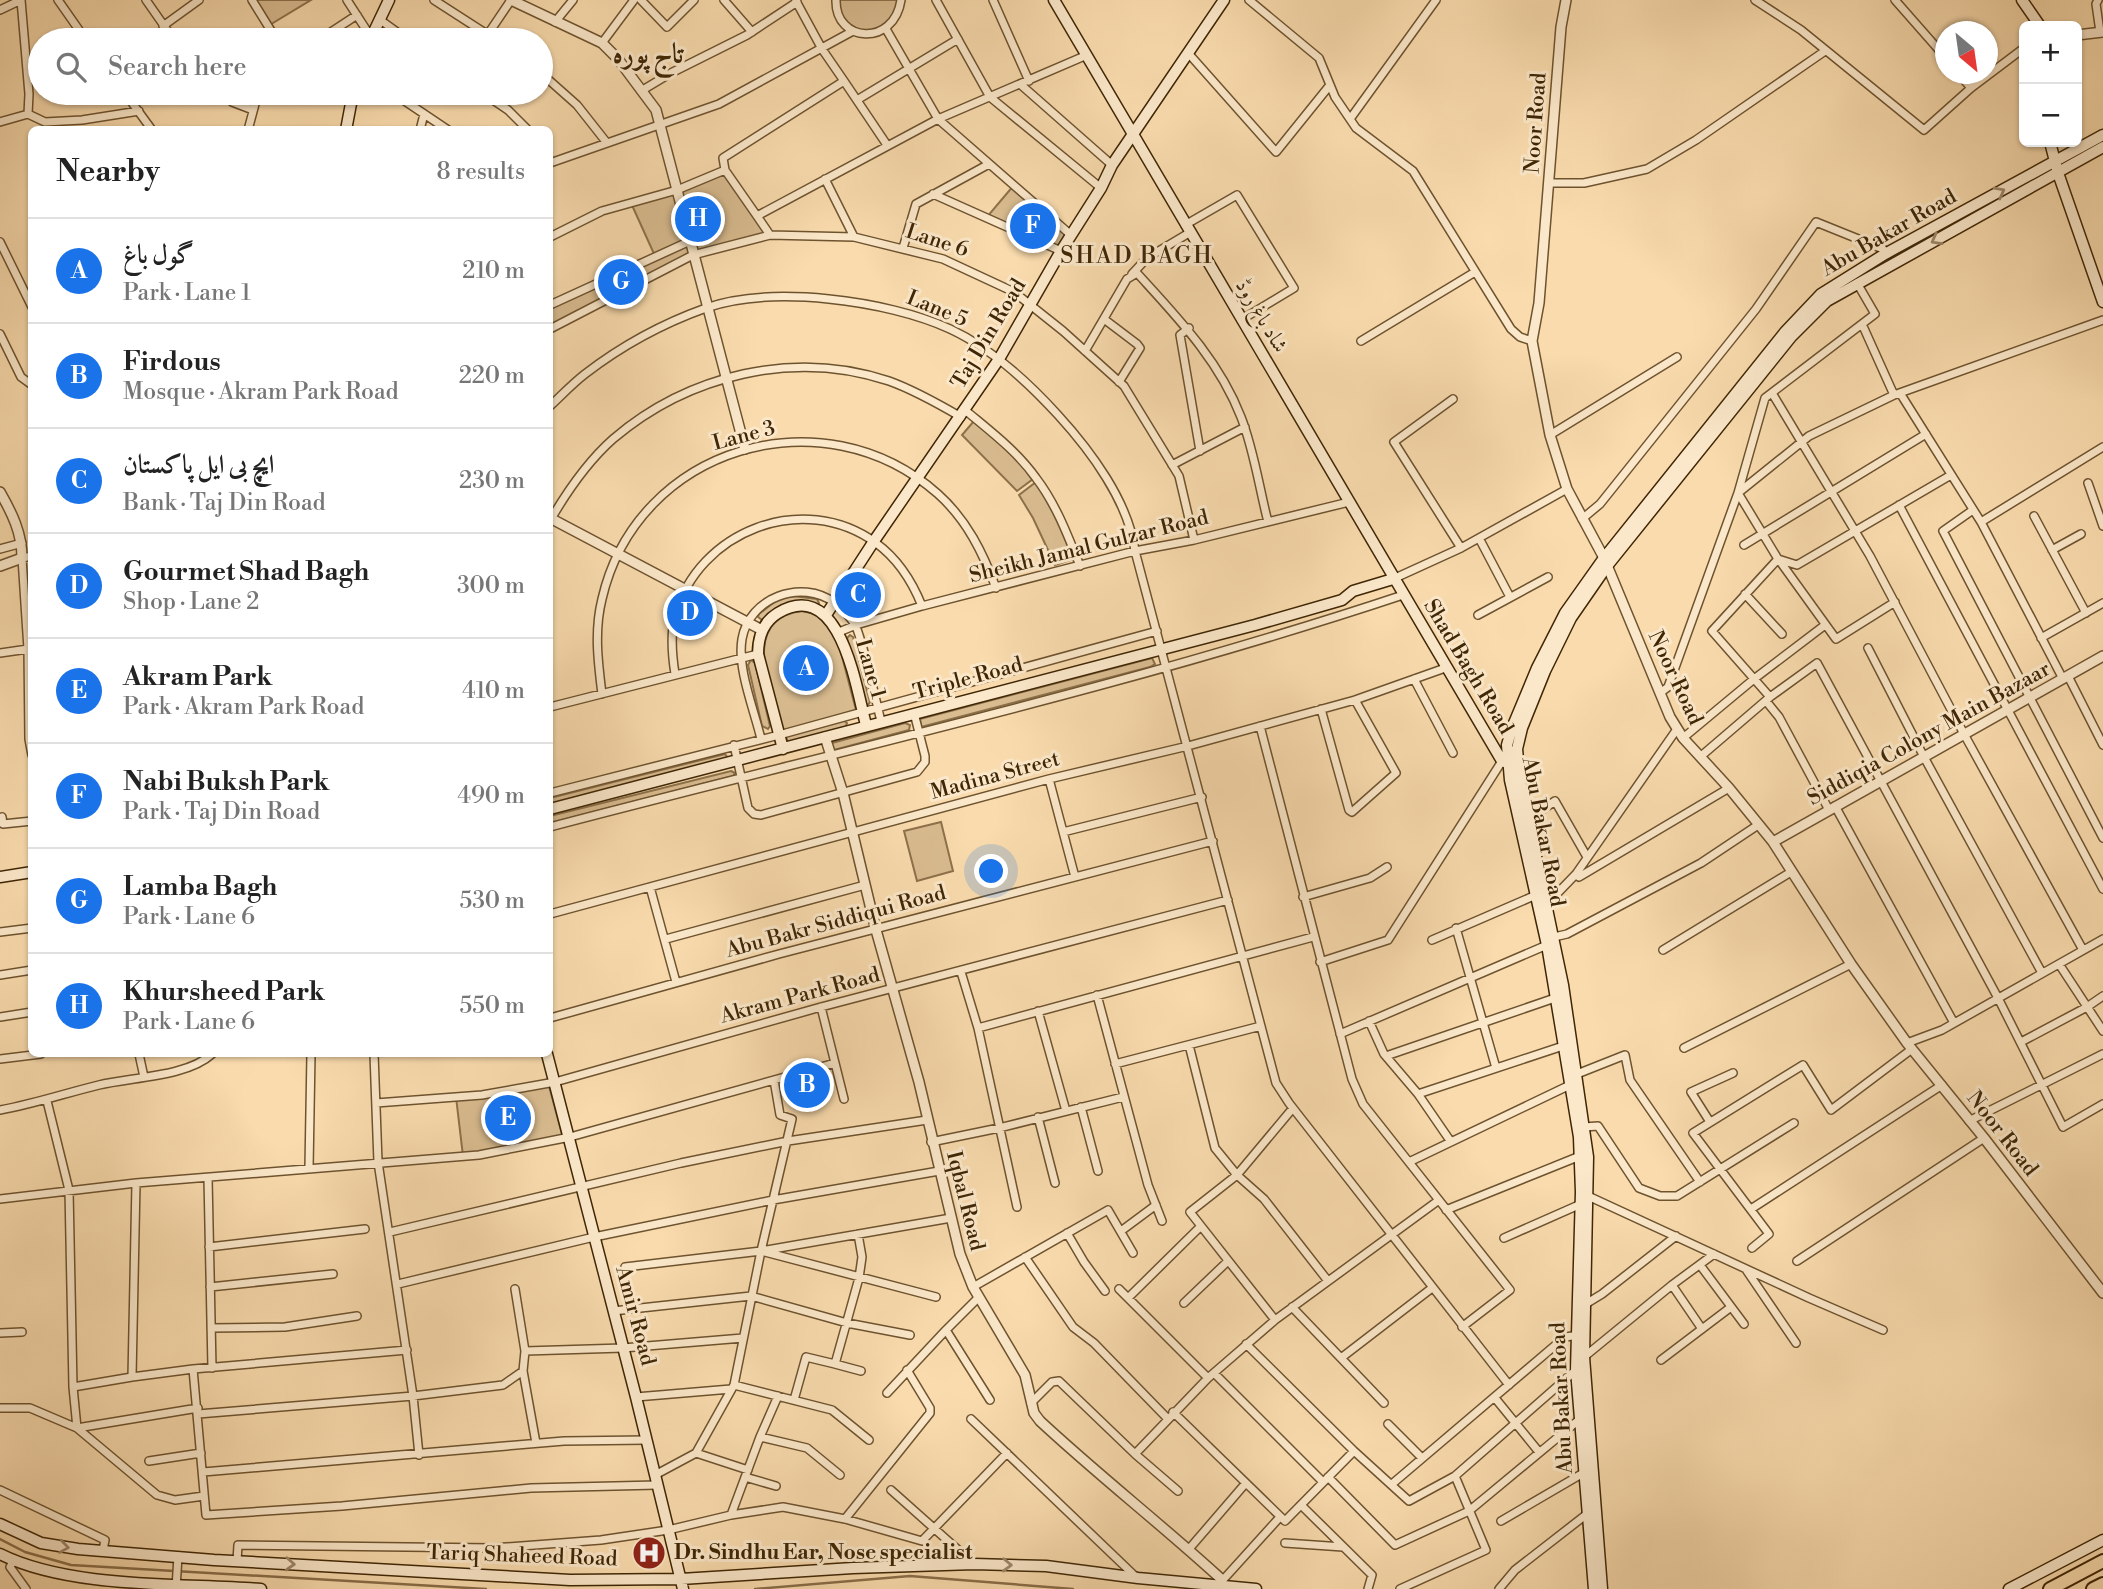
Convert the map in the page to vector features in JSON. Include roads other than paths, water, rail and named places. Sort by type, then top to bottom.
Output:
[{"type":"highway","points":[[2050,1589],[2103,1562]]},
{"type":"highway","points":[[2094,1589],[2103,1584]]},
{"type":"main road","name":"شاد باغ روڈ","points":[[1054,0],[1393,579]]},
{"type":"main road","name":"Taj Din Road","points":[[826,615],[999,359],[1112,165],[1224,0]]},
{"type":"main road","points":[[2022,0],[2037,21]]},
{"type":"main road","points":[[375,28],[387,1]]},
{"type":"main road","points":[[347,126],[351,105]]},
{"type":"main road","name":"Abu Bakar Road","points":[[1605,562],[1791,337],[1826,301],[2056,168],[2103,135]]},
{"type":"main road","points":[[2051,147],[2056,168],[2103,299]]},
{"type":"main road","name":"Abu Bakar Road","points":[[1584,1157],[1570,1085],[1563,985],[1536,895],[1509,763],[1517,749],[1522,728],[1545,671],[1571,618],[1605,562],[1785,332],[1821,294],[1885,254],[2103,147]]},
{"type":"main road","name":"Shad Bagh Road","points":[[1393,579],[1509,763]]},
{"type":"main road","name":"Triple Road","points":[[553,808],[1342,600],[1353,591],[1393,579]]},
{"type":"main road","points":[[783,748],[758,654],[762,630],[776,614],[786,608],[808,607],[826,615]]},
{"type":"main road","name":"Lane 1","points":[[826,615],[839,632],[866,725]]},
{"type":"main road","name":"Abu Bakar Road","points":[[1509,763],[1530,818],[1546,905],[1555,998],[1563,1045],[1577,1074],[1584,1127],[1584,1305],[1576,1370],[1594,1589]]},
{"type":"main road","points":[[0,877],[28,873]]},
{"type":"main road","name":"Amir Road","points":[[548,1057],[682,1584]]},
{"type":"main road","name":"Abu Bakar Road","points":[[1585,1200],[1580,1335],[1602,1589]]},
{"type":"main road","name":"Tariq Shaheed Road","points":[[0,1524],[41,1543],[177,1560],[682,1584],[853,1568],[974,1564],[1046,1566],[1256,1589]]},
{"type":"main road","points":[[2008,1589],[2103,1540]]},
{"type":"main road","points":[[0,1554],[13,1561],[91,1584],[177,1584],[261,1589]]},
{"type":"street","points":[[0,10],[21,0],[28,82]]},
{"type":"street","points":[[58,0],[78,28]]},
{"type":"street","points":[[146,0],[163,26],[199,0]]},
{"type":"street","points":[[252,0],[268,28]]},
{"type":"street","points":[[347,0],[365,28]]},
{"type":"street","points":[[435,0],[474,28]]},
{"type":"street","points":[[555,22],[573,0]]},
{"type":"street","points":[[602,43],[634,0]]},
{"type":"street","points":[[641,0],[667,27],[694,0]]},
{"type":"street","points":[[724,0],[752,32]]},
{"type":"street","points":[[835,0],[838,16],[853,31],[864,34],[886,29],[894,21],[901,0]]},
{"type":"street","points":[[936,0],[990,97],[1101,188]]},
{"type":"street","points":[[993,0],[1028,81]]},
{"type":"street","points":[[1249,0],[1319,58],[1335,97],[1356,128],[1413,171],[1511,330],[1532,341]]},
{"type":"street","points":[[1350,119],[1436,0]]},
{"type":"street","name":"Noor Road","points":[[1566,0],[1561,27],[1539,303],[1532,341],[1550,435],[1567,489],[1605,562],[1677,729],[1773,842],[1851,964],[1910,1046],[2103,1293]]},
{"type":"street","points":[[1755,0],[1801,30],[1924,130],[1971,88],[2019,52]]},
{"type":"street","points":[[1895,0],[1935,46]]},
{"type":"street","points":[[2082,34],[2102,32],[2096,4],[2098,0]]},
{"type":"street","points":[[494,28],[516,1],[602,43],[656,110],[745,449]]},
{"type":"street","points":[[641,91],[671,72],[752,32],[796,1],[822,49],[887,145]]},
{"type":"street","points":[[337,28],[357,15]]},
{"type":"street","points":[[379,19],[391,28]]},
{"type":"street","points":[[886,29],[938,119],[1071,234]]},
{"type":"street","points":[[553,161],[719,104],[853,31]]},
{"type":"street","points":[[857,100],[958,39]]},
{"type":"street","points":[[1549,183],[1584,183],[1647,169],[1696,140],[1825,51]]},
{"type":"street","points":[[1189,54],[1276,152],[1330,85]]},
{"type":"street","points":[[757,216],[938,119],[1087,55]]},
{"type":"street","points":[[769,236],[725,170],[723,158],[844,81]]},
{"type":"street","points":[[553,84],[577,105],[607,143]]},
{"type":"street","points":[[1020,84],[1112,165]]},
{"type":"street","points":[[1968,84],[1971,88]]},
{"type":"street","points":[[28,105],[28,114]]},
{"type":"street","points":[[134,105],[149,126]]},
{"type":"street","points":[[240,105],[253,110]]},
{"type":"street","points":[[249,126],[254,105]]},
{"type":"street","points":[[411,105],[442,126]]},
{"type":"street","points":[[501,105],[524,126]]},
{"type":"street","points":[[45,122],[82,120],[139,111]]},
{"type":"street","points":[[0,122],[28,114],[48,126]]},
{"type":"street","points":[[421,126],[424,114]]},
{"type":"street","points":[[903,248],[916,204],[989,164]]},
{"type":"street","points":[[553,235],[602,211],[677,190],[725,170]]},
{"type":"street","points":[[825,179],[854,237]]},
{"type":"street","points":[[933,194],[1061,251]]},
{"type":"street","points":[[1085,351],[1132,275],[1147,258],[1237,195],[1294,288],[1241,320]]},
{"type":"street","points":[[1582,519],[1600,504],[1756,309],[1816,222],[1883,248],[1885,254]]},
{"type":"street","name":"Lane 6","points":[[553,327],[693,255],[769,236],[854,237],[943,259],[1014,292],[1030,303],[1124,386],[1179,476],[1194,540]]},
{"type":"street","points":[[553,304],[690,241]]},
{"type":"street","points":[[0,242],[28,292]]},
{"type":"street","points":[[1361,341],[1475,272]]},
{"type":"street","points":[[1132,275],[1137,273],[1188,328],[1210,359],[1236,406],[1245,427],[1268,522]]},
{"type":"street","points":[[1660,693],[1668,687],[1738,493],[1765,398],[1875,314],[1857,283]]},
{"type":"street","name":"Lane 5","points":[[553,403],[584,374],[627,346],[706,308],[741,301],[781,298],[839,299],[892,310],[950,329],[999,359],[1046,402],[1084,445],[1117,500],[1133,537],[1276,1083],[1508,1385]]},
{"type":"street","points":[[1104,319],[1140,348],[1119,382]]},
{"type":"street","points":[[1738,493],[1802,441],[1897,394],[2103,320]]},
{"type":"street","points":[[1863,324],[1897,394],[1926,434],[1981,523],[2103,745]]},
{"type":"street","points":[[1188,328],[1180,335],[1200,451]]},
{"type":"street","points":[[0,334],[21,377],[28,382]]},
{"type":"street","points":[[1550,435],[1677,357]]},
{"type":"street","points":[[553,514],[588,464],[611,441],[637,420],[675,397],[727,377],[767,369],[808,367],[848,371],[888,381],[963,413],[1010,448],[1037,479],[1063,526],[1080,566]]},
{"type":"street","points":[[1772,393],[1895,602],[2083,950]]},
{"type":"street","points":[[1453,399],[1394,442],[1461,548]]},
{"type":"street","points":[[1172,465],[1245,427]]},
{"type":"street","points":[[1744,545],[1926,434]]},
{"type":"street","name":"Lane 3","points":[[602,694],[596,647],[600,611],[618,554],[644,514],[670,488],[700,468],[745,449],[790,441],[835,444],[879,457],[919,478],[959,516],[987,562],[996,588]]},
{"type":"street","points":[[1981,523],[2103,447]]},
{"type":"street","points":[[1778,559],[1797,565],[1951,475]]},
{"type":"street","points":[[2088,483],[2103,526]]},
{"type":"street","points":[[1393,579],[1461,548],[1567,489]]},
{"type":"street","points":[[0,492],[13,515],[27,557],[28,649],[0,653]]},
{"type":"street","points":[[1738,493],[1778,559],[1836,639],[1895,602]]},
{"type":"street","name":"Sheikh Jamal Gulzar Road","points":[[839,632],[922,606],[1135,551],[1194,540],[1349,502]]},
{"type":"street","points":[[1899,505],[2103,889]]},
{"type":"street","points":[[1973,510],[1943,531],[2103,838]]},
{"type":"street","points":[[2034,516],[2086,613]]},
{"type":"street","points":[[675,674],[671,646],[675,617],[685,589],[700,566],[720,547],[743,532],[769,522],[796,518],[824,520],[850,528],[874,541],[903,570],[922,606]]},
{"type":"street","points":[[553,521],[762,630]]},
{"type":"street","points":[[2052,550],[2081,534]]},
{"type":"street","points":[[1479,538],[1510,597]]},
{"type":"street","points":[[0,548],[22,543]]},
{"type":"street","points":[[0,566],[27,557]]},
{"type":"street","points":[[1778,559],[1712,631],[1768,699],[1954,1023]]},
{"type":"street","points":[[1478,615],[1548,577]]},
{"type":"street","points":[[761,739],[741,658],[746,622],[754,611],[775,597],[792,592],[813,594],[834,602],[856,625],[881,721]]},
{"type":"street","points":[[553,826],[1167,666],[1329,619],[1403,594]]},
{"type":"street","points":[[1745,594],[1782,634]]},
{"type":"street","points":[[2042,638],[2103,603]]},
{"type":"street","points":[[1683,738],[1825,625]]},
{"type":"street","points":[[553,792],[779,735],[1157,631]]},
{"type":"street","points":[[1868,648],[2042,973]]},
{"type":"street","points":[[553,706],[758,654]]},
{"type":"street","name":"Siddiqia Colony Main Bazaar","points":[[1773,842],[2103,656]]},
{"type":"street","points":[[1700,757],[1768,699],[1817,663],[1998,998],[2063,1127],[2103,1104]]},
{"type":"street","name":"Madina Street","points":[[553,913],[1049,779],[1188,746],[1355,700],[1448,667]]},
{"type":"street","points":[[1414,679],[1453,753]]},
{"type":"street","points":[[1321,709],[1349,810],[1352,812],[1396,773],[1355,700]]},
{"type":"street","points":[[734,745],[748,808],[754,814],[761,815],[917,772],[925,762],[914,713]]},
{"type":"street","points":[[1260,726],[1313,937],[1352,1079],[1363,1104],[1510,1290],[1462,1327]]},
{"type":"street","points":[[1546,905],[1576,874],[1677,729]]},
{"type":"street","name":"Iqbal Road","points":[[825,737],[843,793],[960,1254],[973,1287],[1025,1376],[1034,1413],[1048,1429],[1113,1487],[1189,1549],[1221,1586]]},
{"type":"street","points":[[783,748],[787,765]]},
{"type":"street","points":[[1320,962],[1388,940],[1509,763]]},
{"type":"street","points":[[1049,779],[1075,877]]},
{"type":"street","points":[[1576,874],[1579,877],[1729,788]]},
{"type":"street","points":[[1063,832],[1202,797]]},
{"type":"street","points":[[1530,818],[1555,801],[1587,857]]},
{"type":"street","points":[[0,818],[2,817],[3,824],[28,821]]},
{"type":"street","points":[[1340,1034],[1567,934],[1702,863],[1758,825]]},
{"type":"street","name":"Abu Bakr Siddiqui Road","points":[[553,1017],[676,982],[1213,841]]},
{"type":"street","points":[[1303,897],[1370,878],[1387,867]]},
{"type":"street","points":[[1663,950],[1791,872]]},
{"type":"street","points":[[666,939],[865,885]]},
{"type":"street","points":[[650,887],[676,982]]},
{"type":"street","points":[[1432,940],[1536,895]]},
{"type":"street","name":"Akram Park Road","points":[[376,1103],[482,1095],[555,1082],[821,1007],[1228,900]]},
{"type":"street","points":[[0,932],[28,928]]},
{"type":"street","points":[[1456,928],[1496,1068]]},
{"type":"street","points":[[978,1028],[1313,937]]},
{"type":"street","points":[[1752,1248],[1769,1234],[1693,1133],[1803,1065],[1832,1110],[1910,1046],[2103,939]]},
{"type":"street","points":[[1684,1048],[1851,964]]},
{"type":"street","points":[[2059,964],[2103,1031]]},
{"type":"street","points":[[0,975],[28,971]]},
{"type":"street","points":[[961,972],[978,1028],[1017,1207]]},
{"type":"street","points":[[1097,995],[1147,1185],[1162,1221]]},
{"type":"street","points":[[2021,1042],[2103,996]]},
{"type":"street","points":[[1386,1056],[1555,998]]},
{"type":"street","points":[[821,1007],[844,1099]]},
{"type":"street","points":[[1038,1011],[1066,1111]]},
{"type":"street","points":[[0,1017],[28,1014]]},
{"type":"street","points":[[1369,1021],[1386,1056],[1418,1094],[1451,1142]]},
{"type":"street","points":[[1115,1064],[1261,1026]]},
{"type":"street","points":[[1189,1045],[1215,1149],[1237,1175],[1264,1199],[1328,1281]]},
{"type":"street","points":[[1418,1094],[1563,1045]]},
{"type":"street","points":[[1969,1121],[2103,1054]]},
{"type":"street","points":[[1577,1074],[1625,1055],[1630,1080],[1700,1182]]},
{"type":"street","points":[[0,1059],[28,1056]]},
{"type":"street","points":[[140,1057],[144,1077]]},
{"type":"street","points":[[0,1110],[47,1101],[100,1085],[186,1068],[206,1057]]},
{"type":"street","points":[[309,1168],[310,1057]]},
{"type":"street","points":[[374,1057],[378,1162],[398,1284],[419,1455]]},
{"type":"street","points":[[0,1199],[136,1183],[479,1155],[570,1137],[835,1063]]},
{"type":"street","points":[[1710,1122],[1691,1092],[1733,1073]]},
{"type":"street","points":[[193,1370],[206,1515],[656,1480],[695,1453],[732,1387],[792,1119],[780,1115],[774,1080]]},
{"type":"street","points":[[1409,1162],[1570,1085]]},
{"type":"street","points":[[1751,1209],[1942,1085]]},
{"type":"street","points":[[931,1142],[1123,1097]]},
{"type":"street","points":[[47,1101],[69,1190],[73,1387],[77,1428]]},
{"type":"street","points":[[1081,1107],[1098,1171]]},
{"type":"street","points":[[1275,1320],[1190,1212],[1237,1175],[1293,1108]]},
{"type":"street","points":[[1038,1118],[1055,1183]]},
{"type":"street","points":[[390,1232],[681,1163],[788,1141],[927,1120]]},
{"type":"street","points":[[1584,1127],[1598,1126],[1639,1188],[1660,1196],[1677,1196],[1794,1123]]},
{"type":"street","points":[[1797,1262],[1984,1138]]},
{"type":"street","points":[[1446,1210],[1584,1157]]},
{"type":"street","points":[[398,1284],[594,1237],[773,1200],[940,1171]]},
{"type":"street","points":[[208,1178],[212,1368]]},
{"type":"street","points":[[132,1377],[136,1183]]},
{"type":"street","points":[[1135,1454],[1170,1415],[1246,1344],[1292,1307],[1439,1200]]},
{"type":"street","points":[[1504,1238],[1585,1200],[1676,1236],[1884,1330]]},
{"type":"street","points":[[1121,1231],[1156,1205]]},
{"type":"street","points":[[973,1287],[1108,1210],[1133,1252]]},
{"type":"street","points":[[625,1267],[761,1251],[951,1218]]},
{"type":"street","points":[[1128,1298],[1201,1226]]},
{"type":"street","points":[[209,1247],[365,1229]]},
{"type":"street","points":[[1067,1233],[1105,1291]]},
{"type":"street","points":[[835,1364],[859,1278],[862,1256],[858,1234]]},
{"type":"street","points":[[1584,1305],[1676,1236]]},
{"type":"street","points":[[761,1251],[936,1297]]},
{"type":"street","points":[[1584,1357],[1714,1254]]},
{"type":"street","points":[[1025,1257],[1073,1327],[1094,1343],[1285,1521],[1354,1451]]},
{"type":"street","points":[[1184,1303],[1228,1261]]},
{"type":"street","points":[[1700,1265],[1744,1324]]},
{"type":"street","points":[[1746,1269],[1796,1343]]},
{"type":"street","points":[[210,1287],[333,1274]]},
{"type":"street","points":[[1672,1285],[1702,1329]]},
{"type":"street","points":[[1341,1358],[1432,1288]]},
{"type":"street","points":[[515,1289],[525,1350],[523,1371],[536,1443]]},
{"type":"street","points":[[1119,1289],[1395,1545],[1469,1511],[1580,1419]]},
{"type":"street","points":[[613,1311],[751,1296],[847,1323],[911,1335]]},
{"type":"street","points":[[887,1393],[979,1297]]},
{"type":"street","points":[[1292,1307],[1384,1404]]},
{"type":"street","points":[[1661,1360],[1731,1307]]},
{"type":"street","points":[[211,1328],[285,1327],[357,1316]]},
{"type":"street","points":[[946,1330],[990,1399]]},
{"type":"street","points":[[0,1333],[22,1332]]},
{"type":"street","points":[[1392,1484],[1565,1337],[1580,1335]]},
{"type":"street","points":[[525,1350],[623,1348],[743,1338]]},
{"type":"street","points":[[1246,1344],[1354,1451],[1409,1501],[1455,1476],[1576,1370]]},
{"type":"street","points":[[73,1387],[193,1370],[407,1350]]},
{"type":"street","points":[[794,1400],[806,1357],[861,1371]]},
{"type":"street","points":[[845,1518],[930,1413],[930,1408],[907,1370]]},
{"type":"street","points":[[77,1428],[198,1411],[413,1396],[503,1385],[523,1371]]},
{"type":"street","points":[[1031,1403],[1052,1382],[1059,1381],[1178,1491]]},
{"type":"street","points":[[636,1397],[732,1387],[832,1409],[869,1440]]},
{"type":"street","points":[[731,1515],[778,1396]]},
{"type":"street","points":[[1495,1398],[1539,1452]]},
{"type":"street","points":[[0,1408],[30,1408],[77,1428],[157,1496],[175,1500],[204,1496]]},
{"type":"street","points":[[971,1419],[1138,1578]]},
{"type":"street","points":[[1388,1424],[1422,1458]]},
{"type":"street","points":[[760,1437],[807,1448],[840,1475]]},
{"type":"street","points":[[202,1472],[536,1443],[647,1440]]},
{"type":"street","points":[[149,1461],[201,1453]]},
{"type":"street","points":[[695,1453],[776,1486]]},
{"type":"street","points":[[237,1561],[238,1545],[494,1548],[601,1540],[783,1507],[845,1518],[918,1541],[925,1540],[1007,1453]]},
{"type":"street","points":[[1501,1521],[1584,1472]]},
{"type":"street","points":[[1400,1589],[1486,1550],[1455,1476]]},
{"type":"street","points":[[1189,1549],[1245,1484]]},
{"type":"street","points":[[0,1490],[105,1540],[103,1550]]},
{"type":"street","points":[[891,1490],[974,1564]]},
{"type":"street","points":[[1301,1505],[1372,1575],[1367,1589]]},
{"type":"street","points":[[1499,1589],[1514,1570],[1587,1514]]},
{"type":"street","points":[[1221,1586],[1280,1517]]},
{"type":"street","points":[[1284,1543],[1343,1547]]},
{"type":"street","points":[[177,1560],[177,1584]]},
{"type":"street","points":[[13,1561],[10,1567],[26,1589]]},
{"type":"waterway","points":[[0,1539],[25,1552],[71,1565],[486,1589]]},
{"type":"waterway","points":[[755,1589],[910,1576],[1073,1589]]},
{"type":"place","name":"Khursheed Park","points":[[698,219]]},
{"type":"place","name":"Nabi Buksh Park","points":[[1033,226]]},
{"type":"place","name":"Lamba Bagh","points":[[621,282]]},
{"type":"place","name":"ایچ بی ایل پاکستان","points":[[858,595]]},
{"type":"place","name":"Gourmet Shad Bagh","points":[[690,613]]},
{"type":"place","name":"گول باغ","points":[[806,668]]},
{"type":"place","name":"Firdous","points":[[807,1085]]},
{"type":"place","name":"Akram Park","points":[[508,1118]]},
{"type":"place","name":"Dr. Sindhu Ear, Nose specialist","points":[[649,1553]]},
{"type":"district","name":"تاج پورہ","points":[[648,54]]},
{"type":"district","name":"SHAD BAGH","points":[[1137,256]]}]
